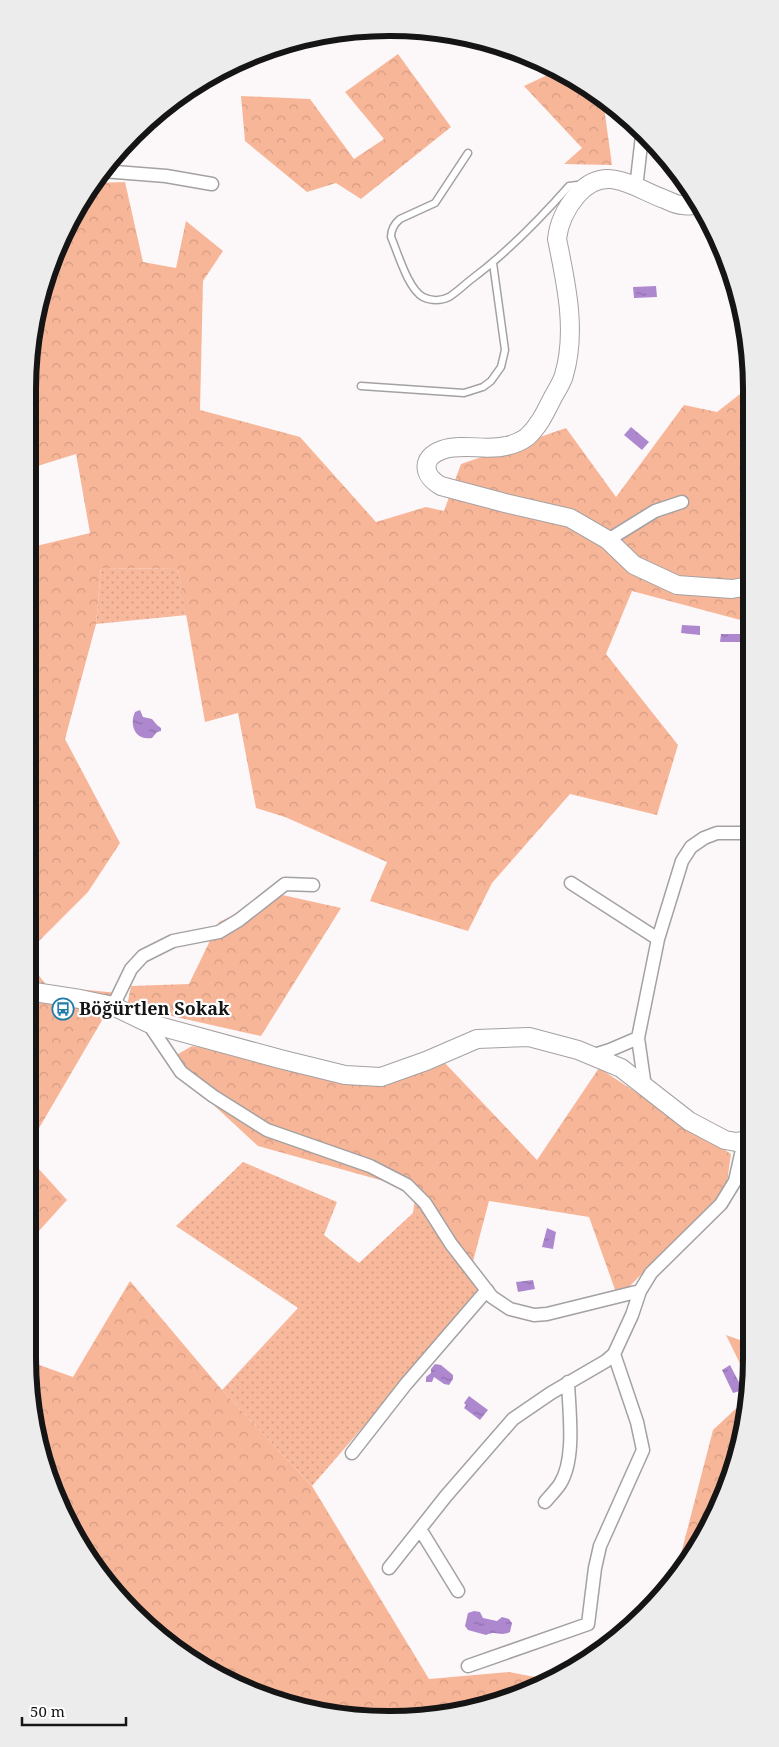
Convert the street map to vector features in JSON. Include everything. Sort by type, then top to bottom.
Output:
[{"type":"street","points":[[636,188],[641,142]]},
{"type":"street","points":[[111,172],[166,176],[212,184]]},
{"type":"street","points":[[690,205],[680,206],[608,178],[592,182],[582,189],[564,214],[558,231],[557,239],[567,289],[570,346],[564,376],[541,423],[526,438],[506,446],[464,447],[441,450],[426,465],[426,472],[434,482],[441,486],[505,504],[570,518],[608,540],[634,565],[677,585],[732,590],[743,587]]},
{"type":"street","points":[[608,540],[654,511],[682,502]]},
{"type":"street","points":[[645,1087],[638,1038],[658,939],[682,861],[691,847],[704,838],[717,834],[743,833]]},
{"type":"street","points":[[571,883],[658,939]]},
{"type":"street","points":[[113,1006],[131,969],[143,956],[173,941],[219,932],[239,920],[285,884],[313,885]]},
{"type":"street","points":[[36,992],[113,1006],[148,1023],[345,1075],[380,1077],[426,1061],[477,1039],[528,1037],[578,1050],[621,1068],[689,1121],[725,1140],[743,1141]]},
{"type":"street","points":[[148,1023],[181,1072],[213,1096],[266,1130],[370,1166],[407,1185],[425,1204],[451,1244],[492,1297],[510,1309],[540,1315],[640,1292]]},
{"type":"street","points":[[591,1056],[638,1038]]},
{"type":"street","points":[[389,1568],[446,1496],[513,1419],[568,1382],[606,1361],[614,1354],[632,1315],[640,1292],[651,1273],[721,1204],[735,1180],[743,1155]]},
{"type":"street","points":[[352,1453],[406,1384],[487,1290]]},
{"type":"street","points":[[468,1666],[588,1624],[595,1568],[600,1546],[643,1450],[637,1422],[614,1354]]},
{"type":"street","points":[[545,1502],[560,1484],[566,1470],[570,1444],[568,1382]]},
{"type":"street","points":[[420,1529],[458,1591]]},
{"type":"lane","points":[[468,153],[435,203],[396,222],[393,227],[391,237],[412,285],[421,296],[429,299],[436,300],[449,297],[493,263],[536,223],[569,186],[577,185],[582,189]]},
{"type":"lane","points":[[361,386],[464,393],[483,387],[491,381],[501,367],[505,350],[493,263]]},
{"type":"shaded area","points":[[101,568],[178,569],[187,615],[96,624]]},
{"type":"shaded area","points":[[243,1162],[337,1202],[324,1235],[359,1263],[413,1213],[416,1190],[478,1287],[479,1293],[312,1486],[222,1390],[298,1308],[176,1226]]},
{"type":"green space","points":[[398,54],[451,127],[361,199],[336,183],[307,192],[245,141],[241,96],[310,99],[354,159],[384,139],[345,92]]},
{"type":"green space","points":[[549,74],[604,108],[612,165],[564,164],[582,148],[524,86]]},
{"type":"green space","points":[[125,182],[143,262],[176,268],[186,221],[223,251],[203,281],[200,410],[300,437],[376,522],[426,507],[444,511],[461,464],[566,428],[616,497],[684,405],[717,412],[743,392],[743,621],[632,591],[606,654],[678,745],[657,815],[570,794],[492,883],[468,931],[370,901],[387,862],[285,817],[256,808],[238,713],[205,722],[178,569],[101,568],[96,624],[65,739],[120,843],[88,892],[36,944],[36,546],[90,533],[76,454],[36,466],[36,390],[39,343],[48,298],[63,254],[84,213],[103,183]]},
{"type":"green space","points":[[278,894],[341,908],[261,1036],[127,1006],[131,986],[189,984],[219,922]]},
{"type":"green space","points":[[36,972],[47,986],[118,993],[36,1133]]},
{"type":"green space","points":[[192,1046],[389,1075],[442,1060],[537,1160],[599,1068],[731,1154],[726,1189],[618,1298],[589,1217],[489,1201],[471,1269],[416,1190],[258,1146],[166,1061]]},
{"type":"green space","points":[[36,1166],[67,1200],[36,1234]]},
{"type":"green space","points":[[130,1281],[222,1390],[312,1486],[429,1679],[509,1672],[538,1678],[503,1692],[458,1704],[413,1710],[366,1710],[321,1704],[276,1692],[233,1674],[193,1651],[157,1623],[109,1573],[84,1534],[63,1493],[48,1449],[43,1426],[39,1404],[36,1364],[73,1377]]},
{"type":"green space","points":[[726,1335],[743,1341],[743,1369]]},
{"type":"green space","points":[[740,1405],[731,1449],[716,1493],[680,1559],[713,1430]]},
{"type":"water","points":[[656,286],[657,297],[634,298],[633,287]]},
{"type":"water","points":[[631,427],[649,442],[642,450],[624,435]]},
{"type":"water","points":[[682,625],[700,626],[700,635],[681,633]]},
{"type":"water","points":[[721,634],[740,634],[740,642],[720,642]]},
{"type":"water","points":[[140,710],[143,717],[152,719],[161,728],[161,731],[157,732],[152,738],[141,737],[133,727],[135,712]]},
{"type":"water","points":[[547,1228],[556,1232],[553,1249],[542,1247]]},
{"type":"water","points":[[533,1280],[535,1289],[518,1292],[516,1282]]},
{"type":"water","points":[[435,1364],[441,1365],[453,1375],[449,1385],[434,1377],[432,1382],[426,1382],[426,1377],[431,1373],[431,1369]]},
{"type":"water","points":[[730,1365],[741,1387],[741,1391],[733,1393],[722,1370]]},
{"type":"water","points":[[469,1396],[488,1410],[480,1420],[464,1408],[466,1405],[464,1403]]},
{"type":"water","points":[[480,1612],[483,1618],[497,1621],[502,1617],[509,1619],[512,1623],[510,1632],[486,1635],[468,1630],[465,1626],[468,1613]]},
{"type":"place","name":"Böğürtlen Sokak","points":[[63,1009]]}]
